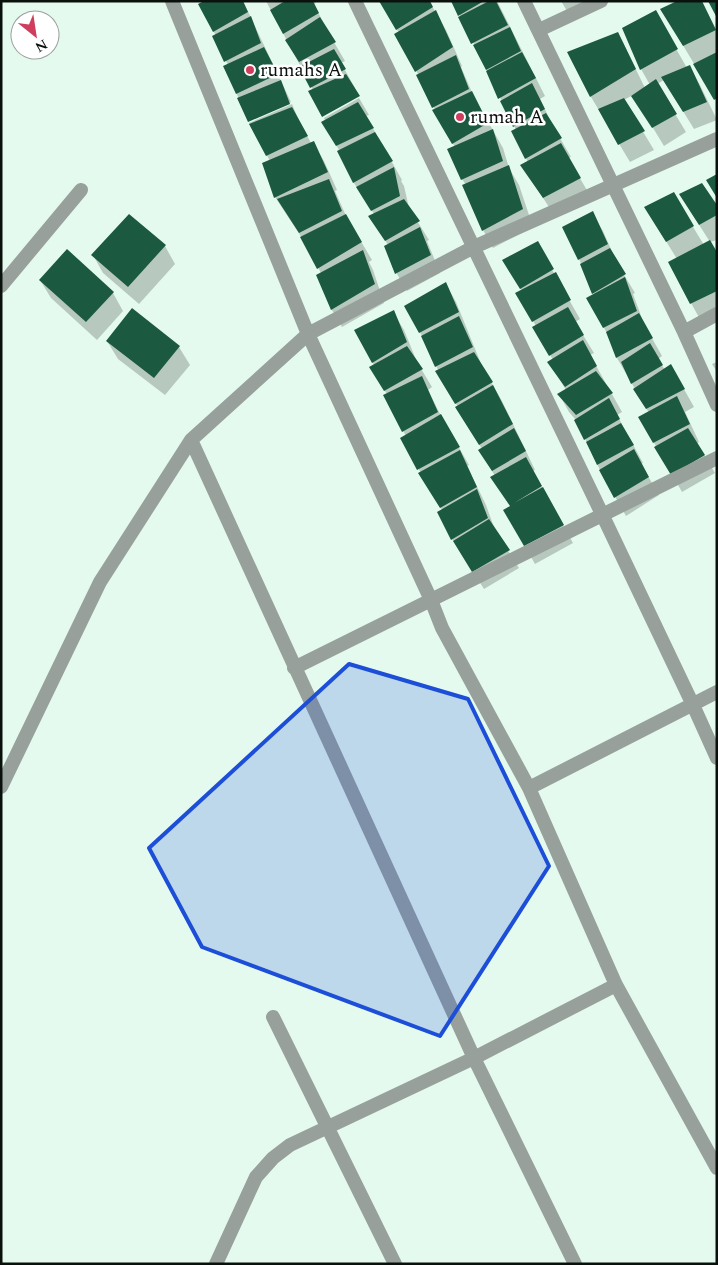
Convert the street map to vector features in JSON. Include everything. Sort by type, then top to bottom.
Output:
[{"type":"street","points":[[172,1],[308,334],[431,600],[442,628],[529,788],[616,985],[717,1168]]},
{"type":"street","points":[[355,1],[602,514],[717,758]]},
{"type":"street","points":[[524,1],[717,404]]},
{"type":"street","points":[[539,30],[601,1]]},
{"type":"street","points":[[1,787],[100,582],[191,440],[308,334],[474,247],[717,139]]},
{"type":"street","points":[[1,286],[81,190]]},
{"type":"street","points":[[684,332],[717,314]]},
{"type":"street","points":[[191,440],[474,1058],[575,1264]]},
{"type":"street","points":[[294,668],[717,458]]},
{"type":"street","points":[[529,788],[717,692]]},
{"type":"street","points":[[216,1264],[256,1178],[273,1158],[290,1146],[474,1058],[616,985]]},
{"type":"street","points":[[273,1017],[395,1264]]},
{"type":"highlighted area","points":[[349,664],[468,699],[549,866],[440,1036],[202,947],[149,848]]},
{"type":"building","points":[[204,1],[243,1],[248,12],[213,32],[198,4]]},
{"type":"building","points":[[285,1],[313,1],[319,13],[283,34],[270,10]]},
{"type":"building","points":[[379,1],[430,1],[433,7],[396,30]]},
{"type":"building","points":[[451,1],[484,1],[458,16]]},
{"type":"building","points":[[489,1],[496,1],[508,25],[471,44],[458,17]]},
{"type":"building","points":[[677,1],[702,1],[716,30],[683,46],[660,9]]},
{"type":"building","points":[[708,1],[717,1],[717,18]]},
{"type":"building","points":[[436,10],[453,47],[415,72],[394,34]]},
{"type":"building","points":[[656,10],[678,49],[640,70],[622,28]]},
{"type":"building","points":[[251,16],[261,43],[224,62],[212,36]]},
{"type":"building","points":[[320,17],[336,42],[299,62],[285,40]]},
{"type":"building","points":[[510,27],[521,51],[486,70],[473,45]]},
{"type":"building","points":[[618,32],[636,69],[590,97],[567,52]]},
{"type":"building","name":"rumahs A","points":[[264,47],[278,74],[236,94],[223,66]]},
{"type":"building","points":[[334,49],[346,69],[310,88],[299,67]]},
{"type":"building","points":[[522,52],[536,78],[498,99],[486,71]]},
{"type":"building","points":[[717,52],[717,98],[714,100],[693,64]]},
{"type":"building","points":[[456,55],[469,89],[432,108],[416,75]]},
{"type":"building","points":[[690,65],[707,102],[683,112],[661,77]]},
{"type":"building","points":[[346,74],[360,96],[322,117],[308,91]]},
{"type":"building","points":[[656,79],[677,114],[652,128],[631,96]]},
{"type":"building","points":[[281,80],[290,104],[248,122],[237,98]]},
{"type":"building","points":[[532,83],[545,109],[513,127],[500,101]]},
{"type":"building","name":"rumah A","points":[[472,91],[488,123],[452,144],[432,110]]},
{"type":"building","points":[[624,98],[645,131],[618,145],[598,109]]},
{"type":"building","points":[[358,102],[374,128],[336,146],[321,122]]},
{"type":"building","points":[[292,107],[308,136],[266,156],[249,124]]},
{"type":"building","points":[[546,113],[562,138],[525,159],[511,131]]},
{"type":"building","points":[[493,129],[503,161],[461,180],[447,149]]},
{"type":"building","points":[[375,132],[393,161],[353,183],[337,151]]},
{"type":"building","points":[[314,141],[328,172],[274,198],[262,163]]},
{"type":"building","points":[[561,143],[581,178],[543,198],[520,165]]},
{"type":"building","points":[[509,165],[523,209],[482,231],[462,185]]},
{"type":"building","points":[[394,167],[400,196],[371,211],[356,187]]},
{"type":"building","points":[[717,174],[717,198],[706,180]]},
{"type":"building","points":[[329,179],[342,211],[299,233],[277,199]]},
{"type":"building","points":[[702,183],[717,205],[717,215],[699,225],[679,194]]},
{"type":"building","points":[[674,192],[694,226],[666,242],[644,207]]},
{"type":"building","points":[[404,199],[420,221],[385,241],[368,216]]},
{"type":"building","points":[[593,211],[608,244],[578,260],[562,227]]},
{"type":"building","points":[[129,214],[166,245],[128,287],[91,255]]},
{"type":"building","points":[[346,214],[362,242],[317,269],[300,237]]},
{"type":"building","points":[[420,227],[431,255],[395,274],[384,246]]},
{"type":"building","points":[[710,240],[717,252],[717,291],[690,304],[668,262]]},
{"type":"building","points":[[538,241],[554,269],[520,289],[502,260]]},
{"type":"building","points":[[610,248],[626,274],[592,294],[580,264]]},
{"type":"building","points":[[67,249],[114,292],[86,322],[39,280]]},
{"type":"building","points":[[363,250],[375,284],[331,310],[316,275]]},
{"type":"building","points":[[556,272],[571,300],[532,322],[515,293]]},
{"type":"building","points":[[625,277],[637,311],[603,328],[586,298]]},
{"type":"building","points":[[446,282],[459,312],[419,333],[404,306]]},
{"type":"building","points":[[568,307],[584,335],[549,356],[532,327]]},
{"type":"building","points":[[132,308],[180,346],[154,378],[106,341]]},
{"type":"building","points":[[394,310],[407,342],[372,363],[354,330]]},
{"type":"building","points":[[639,313],[653,338],[616,358],[606,332]]},
{"type":"building","points":[[459,316],[473,347],[435,367],[421,336]]},
{"type":"building","points":[[583,340],[597,366],[565,387],[547,362]]},
{"type":"building","points":[[650,343],[663,365],[631,384],[621,362]]},
{"type":"building","points":[[407,346],[423,369],[384,391],[369,367]]},
{"type":"building","points":[[474,352],[493,382],[455,404],[435,371]]},
{"type":"building","points":[[671,364],[685,389],[646,409],[633,389]]},
{"type":"building","points":[[596,371],[613,393],[576,415],[557,394]]},
{"type":"building","points":[[422,376],[438,412],[402,432],[383,395]]},
{"type":"building","points":[[493,385],[513,424],[479,445],[455,407]]},
{"type":"building","points":[[677,396],[690,424],[653,443],[638,417]]},
{"type":"building","points":[[609,398],[620,419],[584,440],[574,420]]},
{"type":"building","points":[[441,414],[460,447],[417,470],[400,438]]},
{"type":"building","points":[[621,423],[634,445],[597,465],[586,442]]},
{"type":"building","points":[[514,428],[526,451],[492,471],[478,450]]},
{"type":"building","points":[[688,428],[705,455],[671,475],[654,447]]},
{"type":"building","points":[[634,449],[649,477],[614,498],[599,470]]},
{"type":"building","points":[[460,450],[477,487],[440,508],[418,473]]},
{"type":"building","points":[[526,457],[542,486],[514,503],[543,487],[564,525],[524,546],[503,510],[510,506],[490,477]]},
{"type":"building","points":[[477,489],[488,518],[451,540],[437,512]]},
{"type":"building","points":[[489,519],[510,550],[472,572],[453,541]]},
{"type":"place","name":"rumahs A","points":[[250,70]]},
{"type":"place","name":"rumah A","points":[[460,117]]}]
